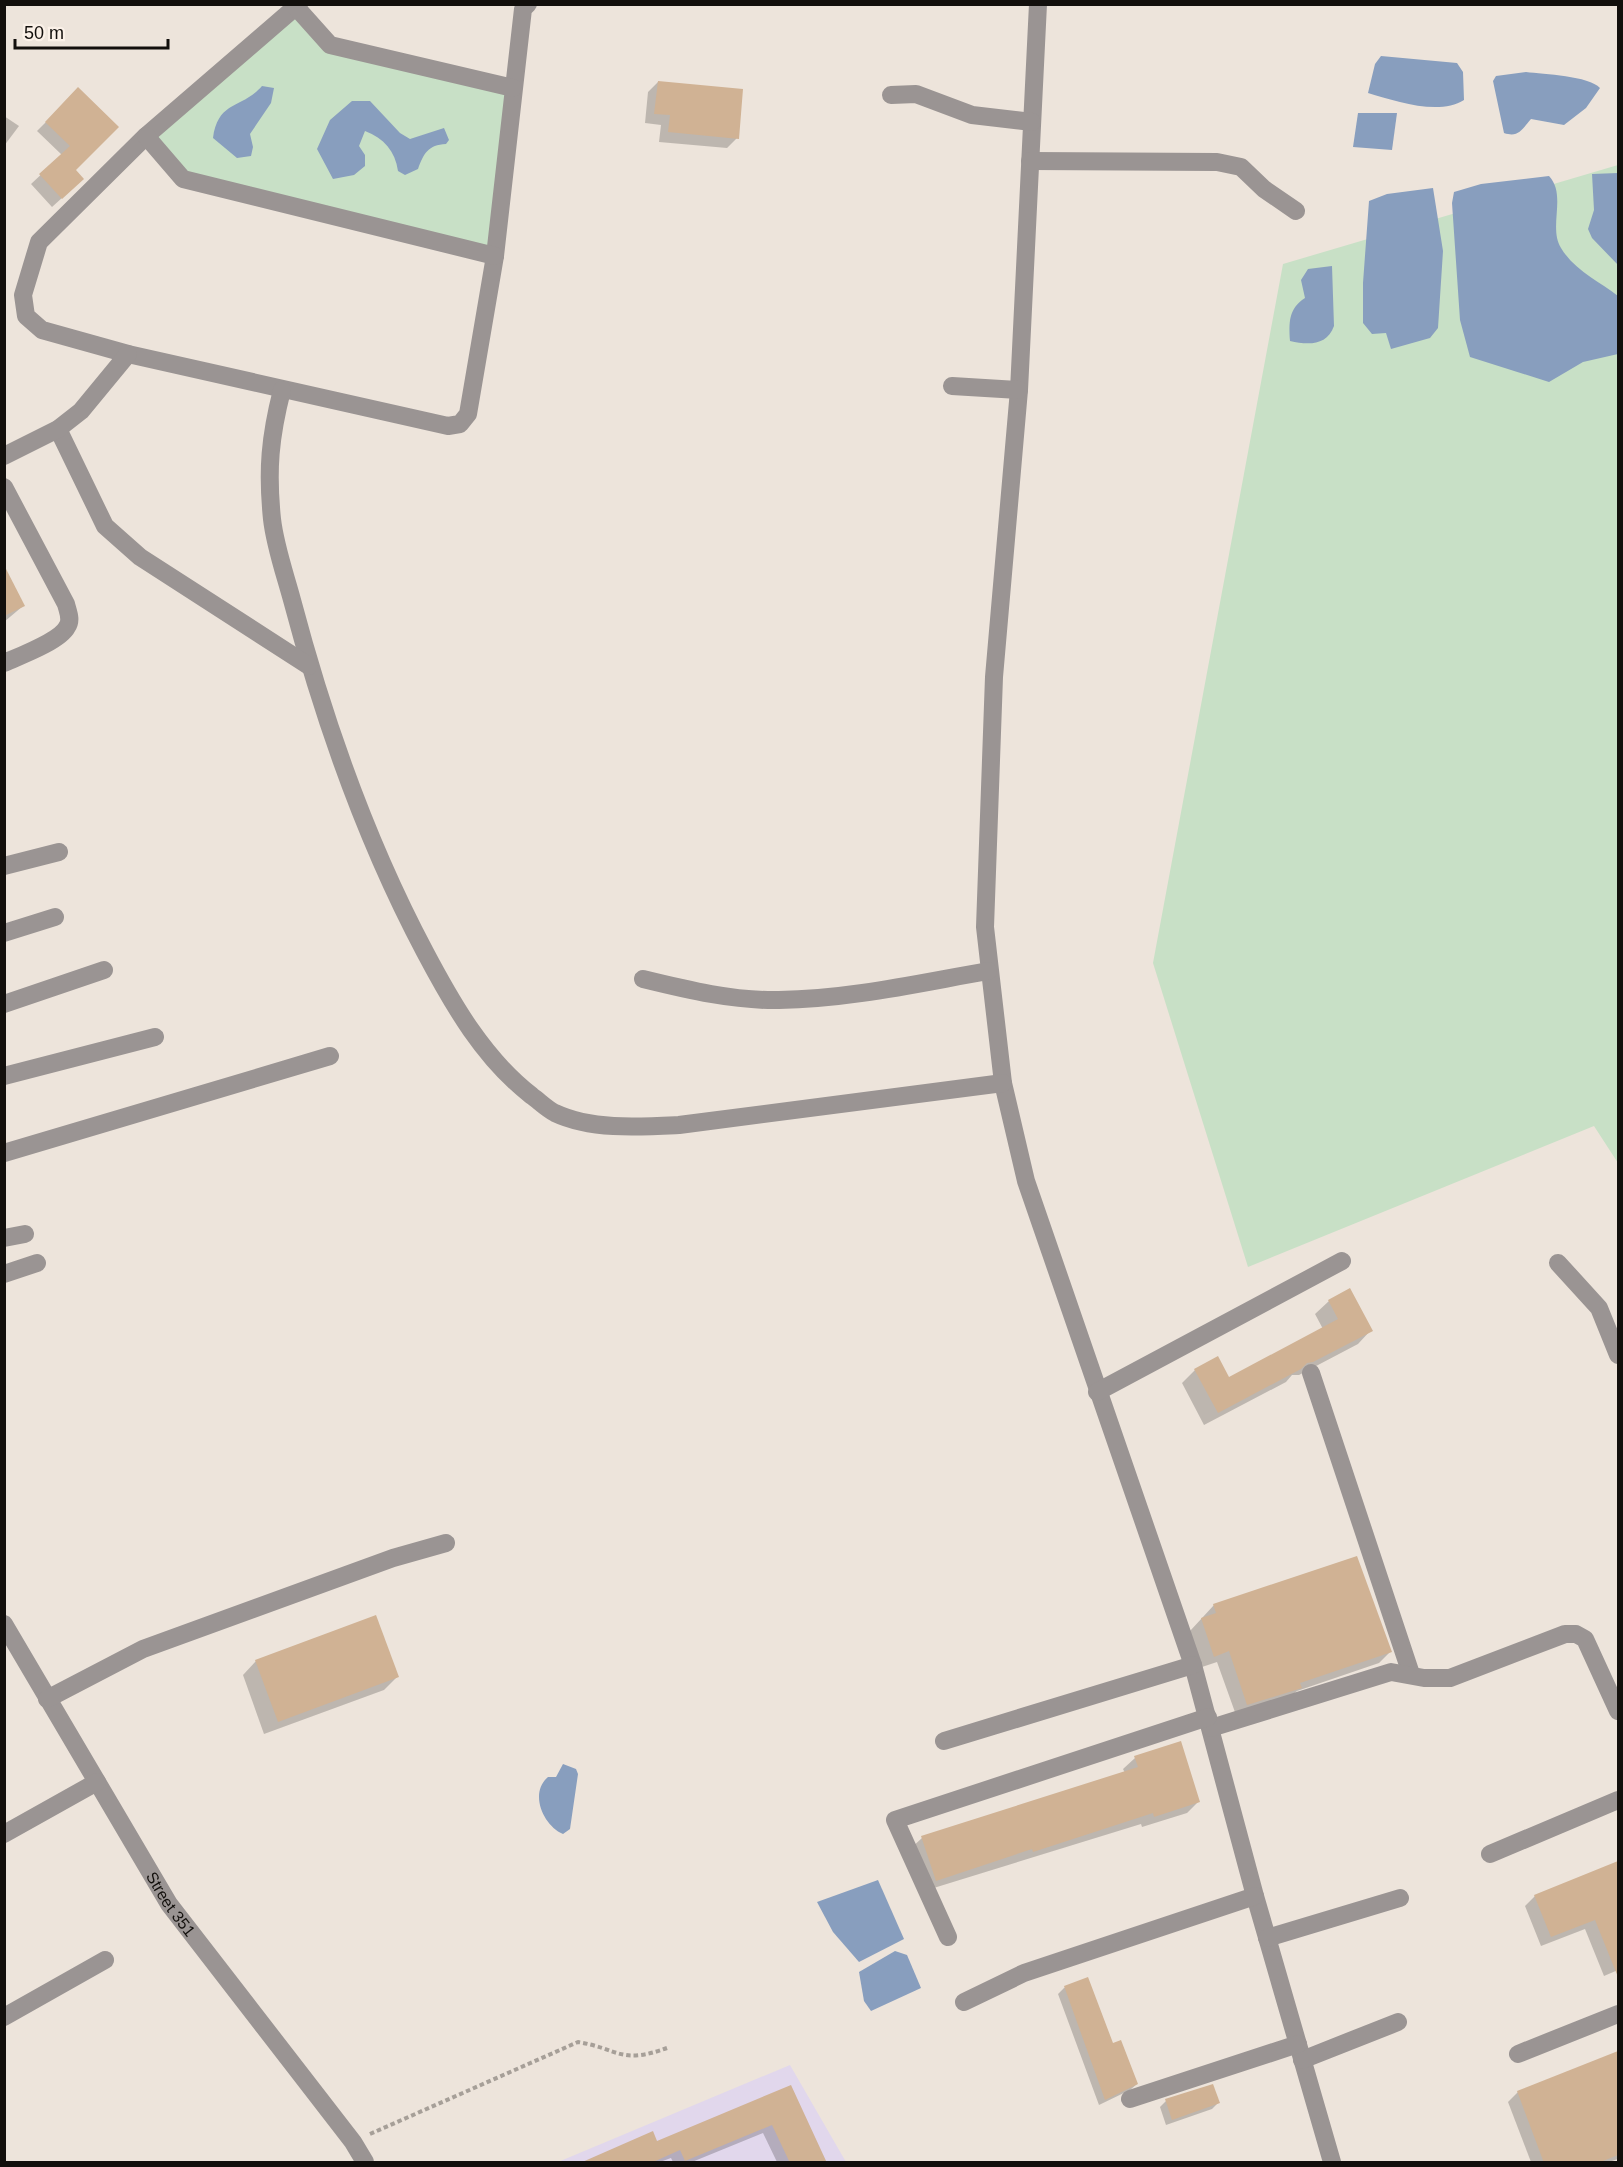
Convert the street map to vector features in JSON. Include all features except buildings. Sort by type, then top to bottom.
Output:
[{"type":"street","points":[[513,88],[330,45],[297,6],[146,136],[39,242],[23,295],[26,316],[42,330],[128,354],[447,426],[460,424],[468,414],[495,256],[523,9],[528,4]]},
{"type":"street","points":[[1043,7],[1032,122],[1019,390],[994,677],[985,927],[988,971],[1003,1083],[1026,1181],[1097,1392],[1194,1665],[1255,1896],[1332,2163]]},
{"type":"street","points":[[891,95],[916,94],[972,115],[1032,122]]},
{"type":"street","points":[[146,136],[183,179],[495,256]]},
{"type":"street","points":[[1030,161],[1217,162],[1241,167],[1264,189],[1296,211]]},
{"type":"street","points":[[4,456],[58,429],[81,411],[128,354]]},
{"type":"street","points":[[952,386],[1019,390]]},
{"type":"street","points":[[282,390],[271,435],[268,472],[272,522],[309,666],[367,828],[405,913],[466,1024],[511,1079],[554,1113],[591,1122],[637,1127],[679,1125],[1003,1083]]},
{"type":"street","points":[[58,429],[105,526],[140,557],[309,666]]},
{"type":"street","points":[[4,487],[66,604],[70,620],[67,629],[56,638],[4,663]]},
{"type":"street","points":[[4,866],[59,852]]},
{"type":"street","points":[[4,933],[55,917]]},
{"type":"street","points":[[4,1004],[104,970]]},
{"type":"street","points":[[644,979],[701,993],[778,1000],[853,995],[988,971]]},
{"type":"street","points":[[4,1076],[156,1037]]},
{"type":"street","points":[[4,1153],[330,1056]]},
{"type":"street","points":[[4,1238],[25,1234]]},
{"type":"street","points":[[1097,1392],[1342,1261]]},
{"type":"street","points":[[4,1274],[37,1263]]},
{"type":"street","points":[[1558,1263],[1599,1308],[1618,1355]]},
{"type":"street","points":[[1311,1373],[1411,1674]]},
{"type":"street","points":[[47,1699],[143,1649],[393,1558],[446,1543]]},
{"type":"street","name":"Street 351","points":[[4,1624],[169,1904],[353,2142],[365,2163]]},
{"type":"street","points":[[948,1936],[895,1820],[1209,1723],[1391,1672],[1424,1678],[1450,1678],[1564,1634],[1576,1634],[1585,1639],[1618,1711]]},
{"type":"street","points":[[944,1740],[1194,1665]]},
{"type":"street","points":[[4,1834],[97,1782]]},
{"type":"street","points":[[1490,1854],[1618,1800]]},
{"type":"street","points":[[964,2002],[1046,1965],[1255,1896]]},
{"type":"street","points":[[1267,1938],[1400,1898]]},
{"type":"street","points":[[4,2017],[105,1960]]},
{"type":"street","points":[[1518,2054],[1618,2014]]},
{"type":"street","points":[[1130,2099],[1398,2022]]},
{"type":"path","points":[[353,2142],[578,2042],[599,2046],[616,2055],[631,2058],[667,2048]]},
{"type":"shaded area","points":[[790,2065],[846,2162],[558,2162]]},
{"type":"green space","points":[[296,7],[330,45],[513,88],[495,256],[183,179],[146,136]]},
{"type":"green space","points":[[1618,165],[1618,1163],[1594,1126],[1248,1267],[1153,963],[1283,264]]},
{"type":"water","points":[[1381,56],[1457,63],[1463,72],[1464,100],[1454,105],[1430,107],[1417,106],[1368,93],[1375,64]]},
{"type":"water","points":[[1526,72],[1576,78],[1600,88],[1586,108],[1564,125],[1531,119],[1517,133],[1504,133],[1493,81],[1496,76]]},
{"type":"water","points":[[262,86],[274,88],[271,103],[250,134],[253,147],[251,156],[237,158],[213,138],[216,126],[225,111]]},
{"type":"water","points":[[352,101],[370,101],[400,133],[410,139],[444,128],[449,140],[446,144],[431,148],[425,154],[418,169],[405,175],[398,171],[388,146],[378,137],[365,131],[359,146],[365,155],[365,166],[354,175],[333,179],[317,149],[330,120]]},
{"type":"water","points":[[1358,113],[1397,113],[1392,150],[1353,147]]},
{"type":"water","points":[[1618,173],[1618,265],[1592,238],[1588,229],[1594,210],[1592,174]]},
{"type":"water","points":[[1549,176],[1557,192],[1556,231],[1561,248],[1580,269],[1618,296],[1618,354],[1583,362],[1549,382],[1470,357],[1460,320],[1452,203],[1454,192],[1481,184]]},
{"type":"water","points":[[1433,188],[1443,251],[1438,328],[1430,338],[1391,349],[1386,333],[1372,334],[1363,323],[1363,283],[1369,201],[1387,194]]},
{"type":"water","points":[[1332,266],[1334,326],[1331,333],[1322,341],[1303,343],[1290,341],[1290,322],[1293,312],[1299,302],[1305,298],[1301,280],[1308,269]]},
{"type":"water","points":[[563,1764],[576,1769],[578,1774],[570,1829],[563,1834],[556,1830],[544,1816],[539,1800],[542,1784],[548,1777],[556,1777]]},
{"type":"water","points":[[878,1880],[904,1939],[859,1962],[833,1932],[817,1902]]},
{"type":"water","points":[[895,1951],[907,1955],[921,1988],[871,2011],[864,2001],[859,1972]]}]
